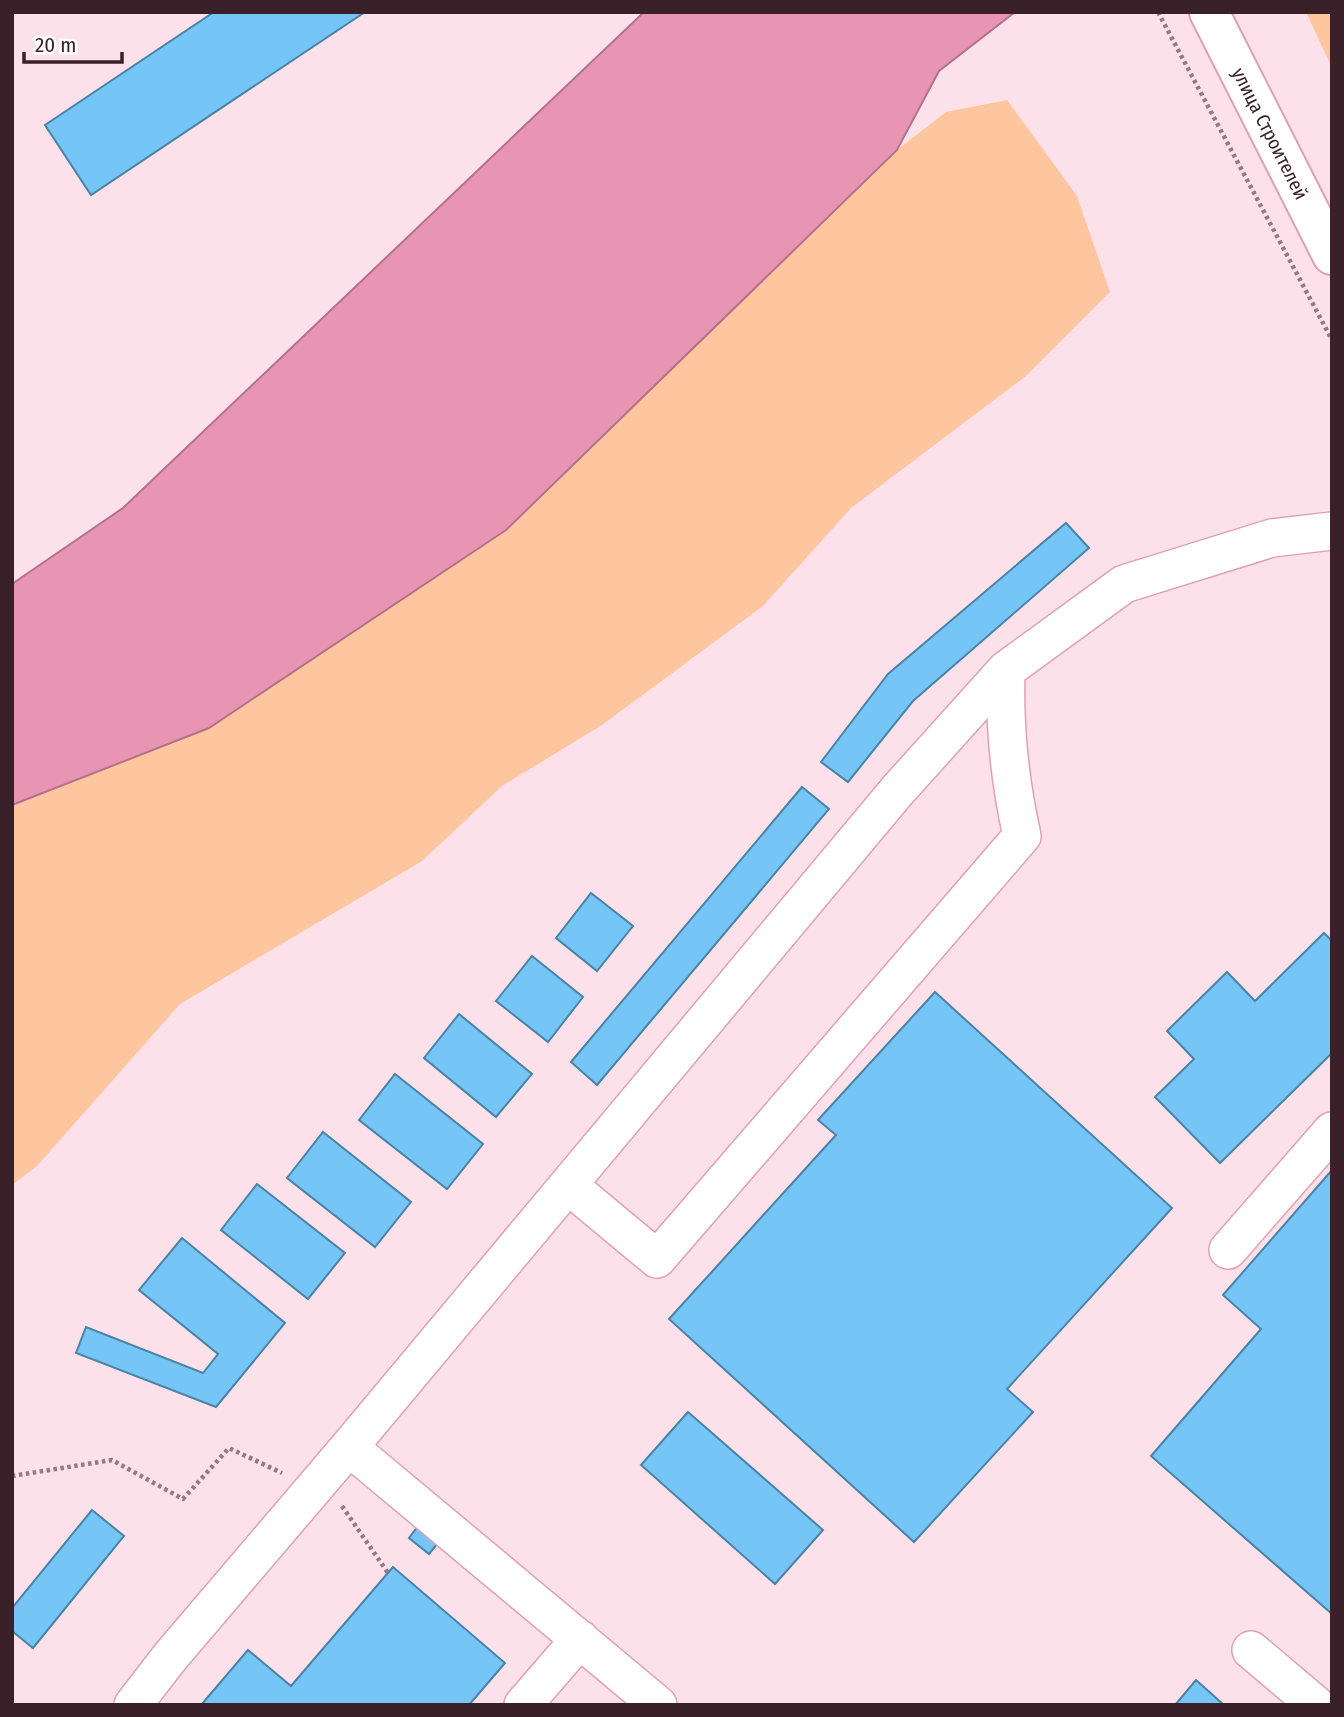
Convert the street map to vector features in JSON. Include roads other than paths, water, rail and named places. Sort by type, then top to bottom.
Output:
[{"type":"main road","name":"улица Строителей","points":[[1209,12],[1332,255]]},
{"type":"street","points":[[133,1705],[170,1657],[327,1496],[361,1457],[568,1185],[897,791],[1006,670],[1124,584],[1272,538],[1332,531]]},
{"type":"street","points":[[568,1185],[657,1259],[1022,836],[1014,799],[1004,707],[1006,670]]},
{"type":"street","points":[[1228,1250],[1332,1131]]},
{"type":"street","points":[[361,1457],[658,1705]]},
{"type":"street","points":[[523,1705],[580,1639]]},
{"type":"street","points":[[1251,1650],[1316,1705]]}]
